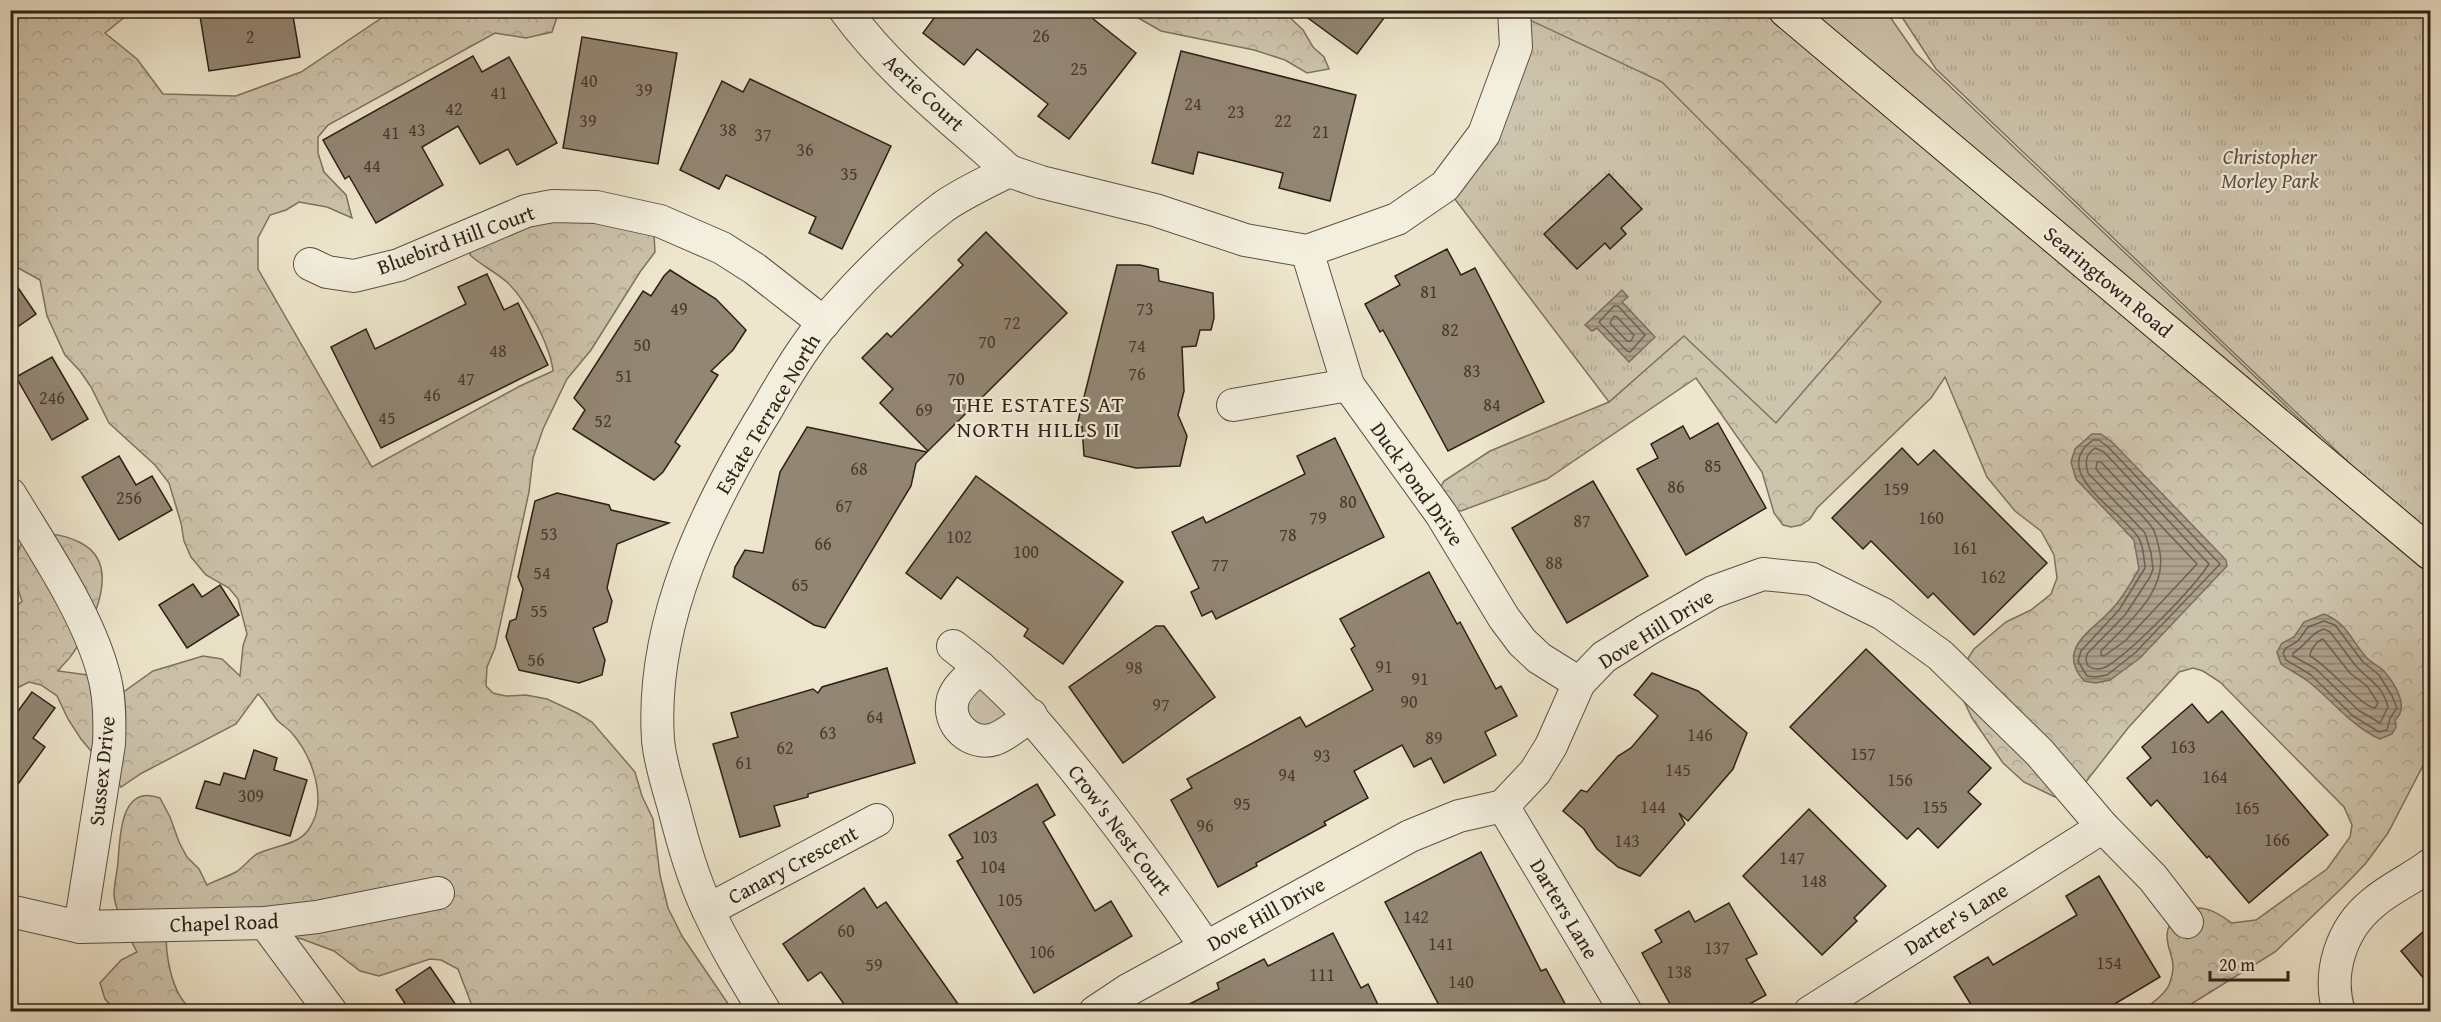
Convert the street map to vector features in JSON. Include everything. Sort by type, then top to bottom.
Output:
[{"type":"main road","name":"Searingtown Road","points":[[1785,10],[2430,553]]},
{"type":"street","name":"Aerie Court","points":[[845,10],[861,33],[907,82],[1009,171]]},
{"type":"street","points":[[1009,171],[1053,186],[1155,210],[1245,240],[1307,251],[1397,219],[1445,186],[1484,134],[1516,47],[1514,10]]},
{"type":"street","name":"Estate Terrace North","points":[[765,1011],[735,963],[708,910],[687,855],[658,743],[657,701],[665,641],[687,565],[731,468],[785,379],[824,323],[864,279],[916,229],[945,206],[1009,171]]},
{"type":"street","name":"Bluebird Hill Court","points":[[310,264],[327,272],[354,276],[399,265],[526,211],[553,206],[596,207],[660,221],[722,248],[755,269],[824,323]]},
{"type":"street","name":"Duck Pond Drive","points":[[1307,251],[1348,385],[1441,514],[1504,618],[1522,642],[1539,658],[1579,682]]},
{"type":"street","points":[[1233,405],[1348,385]]},
{"type":"street","name":"Sussex Drive","points":[[10,494],[56,569],[95,647],[108,694],[109,744],[80,927]]},
{"type":"street","name":"Dove Hill Drive","points":[[1095,1011],[1206,946],[1410,836],[1459,816],[1503,806],[1534,772],[1551,746],[1579,682],[1604,657],[1713,592],[1763,574],[1812,579],[1883,614],[1940,655],[2040,753],[2103,827],[2153,878],[2187,922]]},
{"type":"street","name":"Crow's Nest Court","points":[[953,646],[980,667],[1031,716],[1150,866],[1206,946]]},
{"type":"street","points":[[980,667],[958,690],[953,699],[952,710],[959,729],[967,736],[986,741],[996,738],[1031,716]]},
{"type":"street","name":"Darters Lane","points":[[1503,806],[1626,1011]]},
{"type":"street","name":"Canary Crescent","points":[[708,910],[877,820]]},
{"type":"street","name":"Darter's Lane","points":[[1810,1011],[2103,827]]},
{"type":"street","points":[[2339,1011],[2334,981],[2336,963],[2353,925],[2372,903],[2430,863]]},
{"type":"street","name":"Chapel Road","points":[[10,911],[80,927],[266,923],[317,917],[438,893]]},
{"type":"street","points":[[266,923],[331,1011]]},
{"type":"green space","points":[[11,11],[132,11],[105,33],[137,59],[163,94],[236,96],[301,72],[392,11],[559,11],[552,32],[526,38],[495,33],[328,125],[318,137],[318,153],[324,172],[346,195],[352,218],[327,207],[299,202],[286,210],[270,215],[258,238],[258,269],[372,467],[520,386],[553,371],[542,337],[523,301],[508,283],[470,255],[470,246],[553,206],[654,235],[655,252],[591,350],[567,379],[543,429],[533,458],[529,492],[495,648],[487,667],[486,686],[493,693],[506,696],[526,695],[547,699],[577,713],[592,722],[635,772],[642,796],[653,819],[660,875],[668,908],[682,936],[733,1011],[474,1011],[458,969],[441,960],[430,959],[379,976],[360,971],[334,951],[302,939],[261,932],[166,939],[176,989],[181,998],[194,1011],[116,1011],[105,999],[100,983],[121,960],[137,952],[126,932],[114,895],[122,827],[130,805],[137,798],[147,795],[160,798],[187,857],[199,869],[207,885],[236,872],[257,854],[292,842],[304,835],[315,817],[318,792],[311,766],[299,742],[277,720],[258,694],[236,724],[142,773],[121,787],[81,739],[57,696],[41,685],[29,682],[11,691],[10,613],[22,601],[15,577],[15,564],[23,540],[39,536],[59,535],[81,543],[94,553],[100,565],[102,580],[100,595],[89,627],[71,656],[58,671],[95,676],[115,698],[153,671],[203,656],[222,659],[240,676],[243,646],[247,634],[238,599],[229,588],[206,575],[191,557],[184,541],[169,483],[155,465],[109,423],[91,387],[65,355],[47,316],[40,280],[11,264]]},
{"type":"green space","points":[[1126,11],[1283,11],[1303,30],[1313,47],[1324,57],[1329,69],[1307,73],[1285,60],[1254,50],[1161,31]]},
{"type":"green space","points":[[1514,11],[1785,11],[2430,553],[2430,752],[2388,833],[2366,863],[2275,952],[2180,1011],[2143,1011],[2161,996],[2169,985],[2173,963],[2167,942],[2167,932],[2177,915],[2199,908],[2219,914],[2232,923],[2256,920],[2327,869],[2350,837],[2352,825],[2344,807],[2220,682],[2203,671],[2193,668],[2179,672],[2128,728],[2085,783],[2069,796],[2055,797],[2024,782],[2003,763],[1972,718],[1962,697],[1963,666],[1974,649],[2006,622],[2031,610],[2051,594],[2057,578],[2054,555],[2041,531],[2015,511],[1987,477],[1945,377],[1931,398],[1817,508],[1810,519],[1801,525],[1791,527],[1783,525],[1774,513],[1762,472],[1696,378],[1547,479],[1461,511],[1453,509],[1439,490],[1444,481],[1490,451],[1609,402],[1684,335]]},
{"type":"green space","points":[[1785,11],[1886,11],[1915,53],[2430,543]]},
{"type":"green space","name":"Christopher Morley Park","points":[[1898,11],[2430,11],[2430,540],[1936,69]]},
{"type":"green space","points":[[1515,13],[1662,82],[1881,302],[1776,423],[1684,336],[1609,402],[1445,186],[1484,134]]},
{"type":"green space","points":[[980,671],[1025,715],[986,737],[956,701]]},
{"type":"water","points":[[1622,290],[1628,297],[1622,302],[1655,337],[1629,362],[1597,328],[1592,331],[1585,325]]},
{"type":"water","points":[[2092,434],[2101,434],[2112,442],[2226,560],[2227,566],[2140,658],[2110,680],[2096,683],[2084,681],[2076,669],[2073,659],[2075,649],[2087,633],[2117,603],[2139,569],[2134,540],[2076,479],[2071,462],[2075,449]]},
{"type":"water","points":[[2324,614],[2344,627],[2366,657],[2384,671],[2396,689],[2401,709],[2395,720],[2396,727],[2392,734],[2380,739],[2370,734],[2351,720],[2318,689],[2281,664],[2277,652],[2282,643],[2294,637],[2304,622]]},
{"type":"building","points":[[199,10],[292,10],[300,57],[209,71]]},
{"type":"building","points":[[940,10],[1082,10],[1136,53],[1069,139],[1038,116],[1048,104],[977,49],[964,65],[923,33]]},
{"type":"building","points":[[1297,10],[1390,10],[1357,54]]},
{"type":"building","points":[[582,37],[677,53],[658,164],[563,148]]},
{"type":"building","points":[[1181,51],[1356,95],[1330,201],[1279,188],[1283,173],[1198,152],[1193,174],[1152,163]]},
{"type":"building","points":[[473,56],[482,72],[509,57],[557,143],[517,165],[508,149],[480,164],[458,126],[422,147],[443,185],[376,223],[349,176],[345,179],[323,140]]},
{"type":"building","points":[[750,79],[891,146],[842,249],[809,233],[816,217],[726,175],[719,189],[680,170],[722,81],[743,92]]},
{"type":"building","points":[[1609,174],[1642,209],[1621,228],[1626,234],[1610,249],[1605,243],[1577,269],[1544,234]]},
{"type":"building","points":[[986,232],[1067,313],[928,451],[880,403],[893,389],[862,358],[887,333],[891,337],[963,265],[958,260]]},
{"type":"building","points":[[1447,249],[1461,275],[1475,268],[1544,402],[1448,451],[1383,330],[1380,332],[1365,304],[1400,285],[1395,276]]},
{"type":"building","points":[[1117,265],[1140,265],[1158,269],[1159,281],[1213,293],[1214,318],[1211,330],[1200,330],[1196,346],[1182,347],[1184,391],[1178,415],[1187,436],[1180,466],[1136,468],[1084,456],[1082,427],[1077,425]]},
{"type":"building","points":[[670,270],[716,299],[746,330],[733,350],[711,371],[718,375],[675,442],[680,446],[663,472],[654,480],[573,429],[585,410],[574,398],[643,291],[651,296]]},
{"type":"building","points":[[487,274],[504,310],[518,303],[548,365],[381,448],[331,347],[366,329],[375,349],[466,304],[458,287]]},
{"type":"building","points":[[10,276],[36,314],[10,332]]},
{"type":"building","points":[[52,357],[88,419],[52,440],[16,377]]},
{"type":"building","points":[[1718,423],[1766,508],[1686,555],[1637,469],[1658,458],[1651,444],[1683,426],[1690,439]]},
{"type":"building","points":[[807,427],[927,452],[916,463],[911,486],[825,628],[814,625],[733,577],[735,567],[745,550],[763,553],[780,472]]},
{"type":"building","points":[[1335,438],[1384,537],[1216,619],[1212,611],[1202,616],[1191,592],[1199,588],[1172,532],[1203,517],[1206,523],[1305,474],[1297,456]]},
{"type":"building","points":[[1902,448],[1918,465],[1934,450],[2047,563],[1974,635],[1933,593],[1928,598],[1871,541],[1863,549],[1832,518]]},
{"type":"building","points":[[119,456],[136,485],[152,476],[172,510],[119,540],[82,477]]},
{"type":"building","points":[[976,476],[1123,582],[1063,664],[1024,636],[1028,629],[957,577],[941,599],[906,573]]},
{"type":"building","points":[[1593,481],[1648,576],[1567,623],[1512,528]]},
{"type":"building","points":[[557,493],[609,505],[611,510],[669,523],[617,544],[607,588],[612,601],[607,622],[593,628],[605,660],[602,675],[579,683],[519,670],[506,637],[510,621],[516,619],[523,589],[518,577],[535,501]]},
{"type":"building","points":[[1429,572],[1457,624],[1460,622],[1496,689],[1501,686],[1517,716],[1485,732],[1496,755],[1444,783],[1431,758],[1414,767],[1402,745],[1354,771],[1368,798],[1324,822],[1326,825],[1256,863],[1257,866],[1218,887],[1171,800],[1192,788],[1187,779],[1300,717],[1306,727],[1373,690],[1351,649],[1355,646],[1340,619]]},
{"type":"building","points":[[193,584],[202,597],[220,585],[239,615],[187,648],[159,605]]},
{"type":"building","points":[[1156,626],[1164,626],[1215,697],[1123,763],[1069,687]]},
{"type":"building","points":[[1866,649],[1991,768],[1968,792],[1981,804],[1938,848],[1918,828],[1907,839],[1790,727]]},
{"type":"building","points":[[887,668],[915,763],[774,806],[780,826],[740,837],[713,744],[738,737],[731,713],[813,689],[818,693],[822,687]]},
{"type":"building","points":[[1652,673],[1698,691],[1747,733],[1733,769],[1688,821],[1679,813],[1685,824],[1640,876],[1618,867],[1597,849],[1584,829],[1563,811],[1581,790],[1587,792],[1618,756],[1631,748],[1658,716],[1634,695]]},
{"type":"building","points":[[32,692],[55,708],[33,738],[45,747],[10,795],[10,722]]},
{"type":"building","points":[[2192,704],[2208,723],[2222,711],[2328,835],[2249,903],[2157,800],[2151,806],[2127,778],[2151,758],[2142,747]]},
{"type":"building","points":[[254,750],[277,758],[274,770],[307,780],[290,836],[196,808],[205,781],[220,785],[224,773],[245,779]]},
{"type":"building","points":[[1037,784],[1055,815],[1043,822],[1095,911],[1111,901],[1132,936],[1034,993],[957,861],[963,858],[949,835]]},
{"type":"building","points":[[1809,809],[1886,886],[1854,918],[1857,921],[1822,955],[1743,876]]},
{"type":"building","points":[[1481,852],[1541,971],[1546,969],[1569,1011],[1442,1011],[1385,902]]},
{"type":"building","points":[[2099,876],[2160,977],[2103,1011],[1975,1011],[1954,977],[1988,957],[1993,965],[2077,915],[2066,896]]},
{"type":"building","points":[[864,888],[877,908],[886,902],[963,1011],[849,1011],[821,972],[808,981],[783,944]]},
{"type":"building","points":[[1729,903],[1757,954],[1746,959],[1766,995],[1737,1011],[1674,1011],[1642,953],[1662,942],[1655,930],[1689,911],[1695,922]]},
{"type":"building","points":[[2430,926],[2430,986],[2401,951]]},
{"type":"building","points":[[1333,933],[1361,988],[1368,984],[1381,1011],[1176,1011],[1219,989],[1217,983],[1264,959],[1268,966]]},
{"type":"building","points":[[430,967],[460,1011],[410,1011],[396,990]]},
{"type":"district","name":"THE ESTATES AT NORTH HILLS II","points":[[1039,416]]}]
